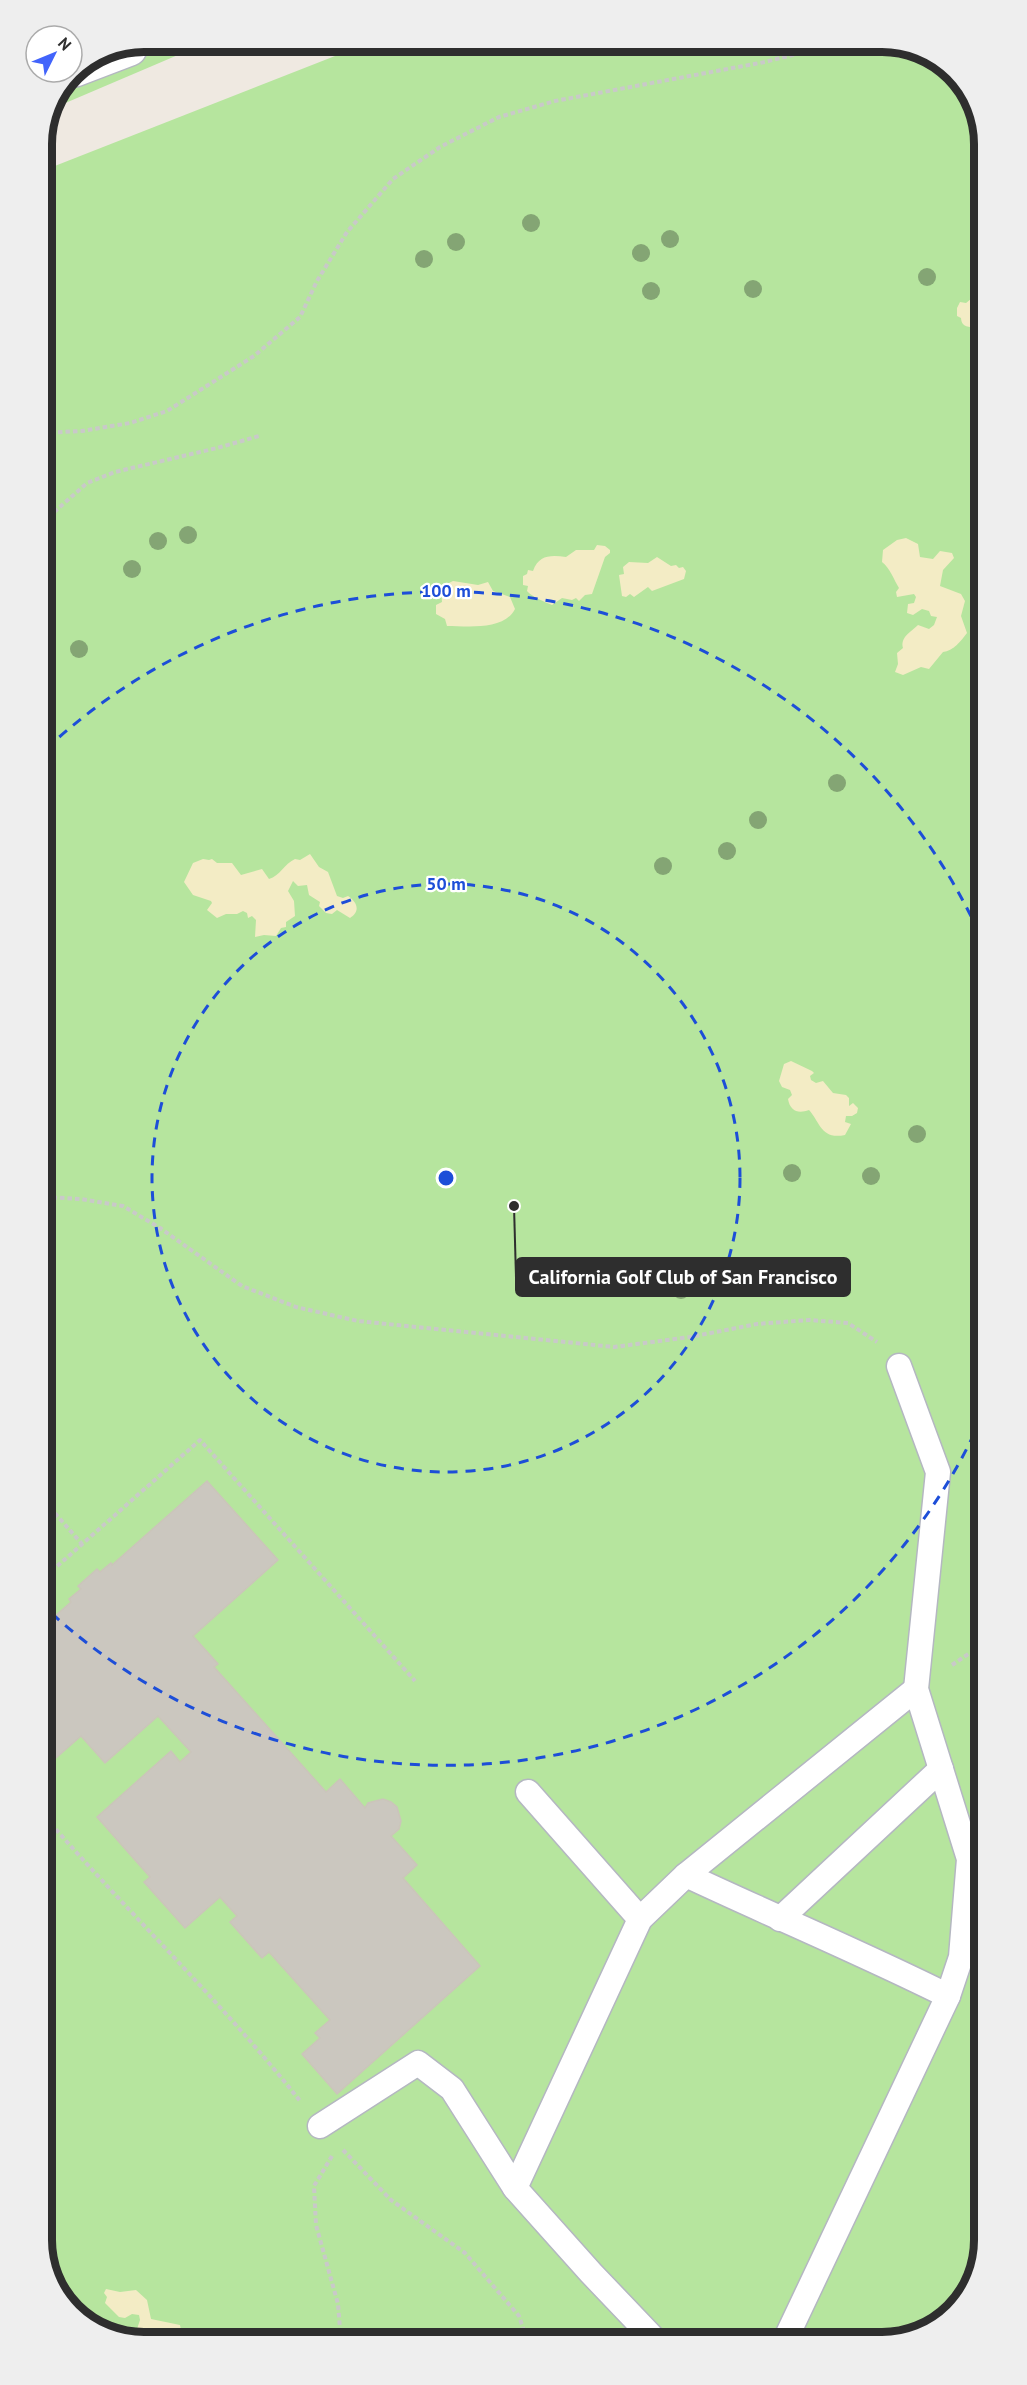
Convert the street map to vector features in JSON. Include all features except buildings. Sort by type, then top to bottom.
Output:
[{"type":"lane","points":[[789,2332],[948,1996],[961,1957],[969,1859],[916,1689],[938,1472],[899,1366]]},
{"type":"lane","points":[[515,2188],[639,1919],[686,1875],[916,1689]]},
{"type":"lane","points":[[780,1919],[940,1769]]},
{"type":"lane","points":[[528,1792],[639,1919]]},
{"type":"lane","points":[[686,1875],[780,1919],[861,1953],[948,1996]]},
{"type":"lane","points":[[320,2126],[418,2063],[452,2089],[515,2188],[647,2332]]},
{"type":"path","points":[[53,432],[82,431],[130,423],[167,411],[254,356],[300,316],[317,281],[347,232],[393,178],[440,147],[499,117],[555,101],[765,62],[801,53]]},
{"type":"path","points":[[53,513],[87,483],[115,472],[259,436]]},
{"type":"path","points":[[52,1197],[81,1199],[123,1206],[160,1228],[242,1286],[296,1307],[358,1321],[614,1347],[690,1337],[757,1324],[809,1320],[848,1323],[873,1337],[899,1366]]},
{"type":"path","points":[[52,1570],[200,1440],[415,1680]]},
{"type":"path","points":[[52,1510],[82,1544]]},
{"type":"path","points":[[52,1825],[249,2041],[320,2126],[391,2200],[465,2253],[519,2316],[524,2332]]},
{"type":"path","points":[[339,2146],[314,2186],[316,2225],[338,2304],[340,2332]]},
{"type":"green space","points":[[185,52],[62,104],[76,84],[84,84],[84,76],[93,68],[127,54]]},
{"type":"green space","points":[[345,52],[900,54],[928,65],[952,84],[970,115],[974,133],[974,2252],[970,2270],[955,2296],[938,2313],[912,2328],[882,2332],[139,2332],[109,2325],[89,2313],[72,2296],[57,2270],[52,2240],[53,167]]},
{"type":"sand","points":[[974,296],[974,328],[963,324],[961,318],[957,316],[960,302],[966,303]]},
{"type":"sand","points":[[906,538],[918,544],[920,557],[933,559],[940,551],[952,553],[954,558],[943,570],[940,586],[961,594],[965,601],[961,616],[967,633],[953,648],[943,652],[929,669],[921,667],[903,675],[895,672],[898,664],[897,653],[903,648],[903,641],[918,625],[929,629],[934,625],[937,617],[931,616],[929,611],[922,609],[913,615],[907,613],[908,604],[914,603],[916,597],[914,594],[897,597],[896,592],[899,588],[882,562],[883,550],[897,540]]},
{"type":"sand","points":[[597,545],[605,546],[610,553],[605,557],[592,594],[585,595],[579,601],[576,598],[572,600],[562,598],[552,605],[532,595],[527,591],[528,586],[523,585],[523,576],[528,570],[533,571],[542,559],[550,556],[566,557],[576,550],[594,550]]},
{"type":"sand","points":[[657,557],[671,566],[683,567],[686,571],[684,579],[652,591],[648,587],[634,597],[630,594],[626,597],[622,596],[619,575],[624,574],[623,567],[629,562],[648,563]]},
{"type":"sand","points":[[453,581],[478,585],[488,582],[493,591],[510,597],[515,609],[503,621],[494,624],[447,626],[445,619],[436,614],[436,605],[442,602],[444,587]]},
{"type":"sand","points":[[310,854],[319,867],[328,872],[337,896],[343,898],[348,896],[354,901],[357,910],[350,918],[337,910],[332,914],[326,913],[319,906],[320,902],[309,895],[307,885],[298,886],[293,881],[288,891],[294,901],[295,916],[286,922],[286,927],[281,928],[276,936],[255,937],[256,920],[252,916],[248,918],[247,913],[243,911],[217,918],[207,910],[211,901],[193,895],[184,882],[193,863],[203,859],[212,859],[217,863],[232,863],[241,875],[262,869],[269,879],[291,861],[300,860]]},
{"type":"sand","points":[[791,1061],[812,1071],[814,1073],[810,1076],[811,1080],[816,1083],[823,1081],[833,1093],[846,1095],[849,1098],[849,1106],[853,1103],[858,1108],[857,1113],[846,1116],[845,1122],[851,1124],[845,1135],[837,1136],[826,1132],[809,1110],[801,1112],[793,1109],[788,1099],[792,1095],[790,1090],[782,1087],[779,1081],[784,1064]]},
{"type":"sand","points":[[106,2289],[120,2292],[136,2290],[147,2300],[151,2319],[180,2325],[181,2332],[136,2332],[140,2320],[139,2315],[119,2317],[105,2303],[107,2297],[104,2293]]},
{"type":"place","name":"California Golf Club of San Francisco","points":[[514,1206]]}]
